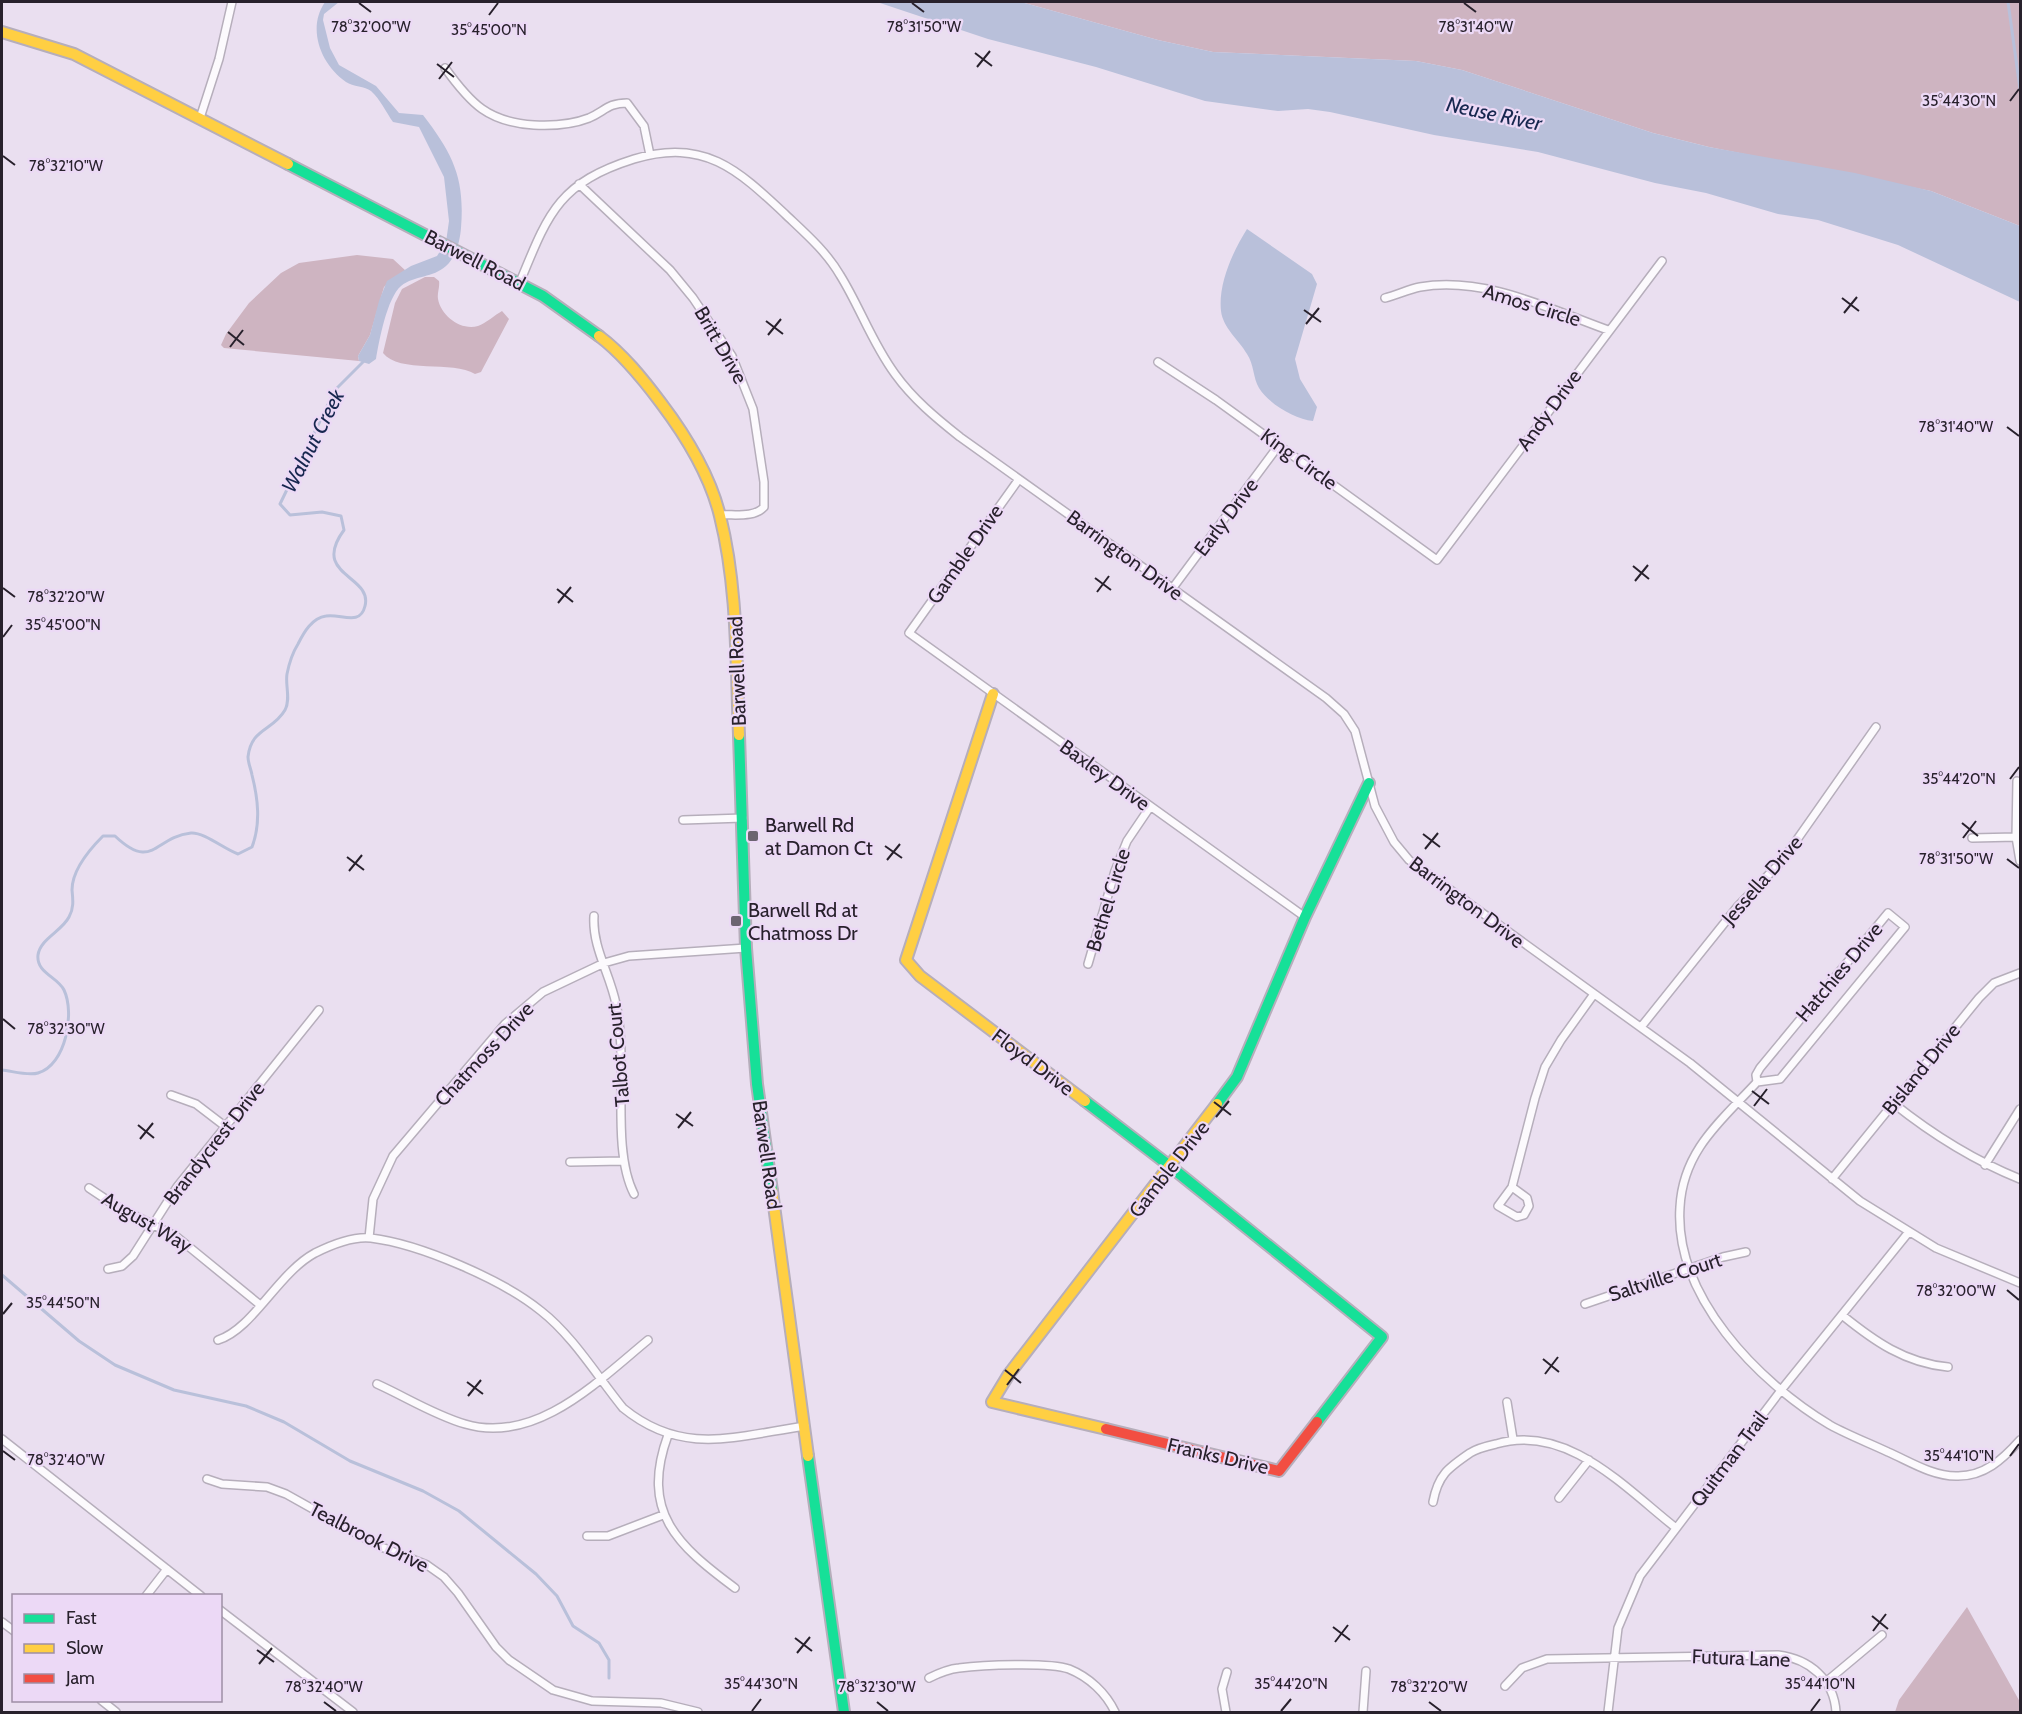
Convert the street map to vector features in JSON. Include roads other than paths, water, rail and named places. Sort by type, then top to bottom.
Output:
[{"type":"street","points":[[200,118],[219,59],[232,2]]},
{"type":"street","name":"Barwell Road","points":[[2,32],[74,54],[520,282],[586,325],[610,344],[646,382],[695,453],[720,515],[734,599],[746,948],[757,1084],[844,1713]]},
{"type":"street","points":[[445,68],[464,93],[484,112],[508,123],[555,127],[590,117],[614,103],[627,103],[644,126],[650,155]]},
{"type":"street","name":"Barrington Drive","points":[[520,282],[549,216],[558,203],[579,184],[610,167],[650,155],[681,152],[701,155],[724,163],[751,182],[805,232],[831,261],[884,357],[908,390],[941,422],[1344,714],[1359,740],[1369,783],[1386,827],[1409,860],[1641,1027],[1738,1100],[1860,1201],[1908,1233],[1963,1261],[2020,1283]]},
{"type":"street","name":"Britt Drive","points":[[579,184],[670,270],[705,315],[742,377],[753,409],[764,482],[764,507],[750,514],[720,515]]},
{"type":"street","name":"Andy Drive","points":[[1437,560],[1662,261]]},
{"type":"street","name":"Amos Circle","points":[[1385,298],[1420,287],[1455,285],[1490,289],[1608,330]]},
{"type":"street","name":"King Circle","points":[[1158,362],[1279,445],[1437,560]]},
{"type":"street","name":"Early Drive","points":[[1172,589],[1279,445]]},
{"type":"street","name":"Gamble Drive","points":[[911,630],[1018,479]]},
{"type":"street","name":"Baxley Drive","points":[[911,630],[909,633],[993,694],[1305,916]]},
{"type":"street","name":"Floyd Drive","points":[[993,694],[906,960],[920,976],[1171,1167],[1381,1336]]},
{"type":"street","name":"Jessella Drive","points":[[1641,1027],[1738,906],[1789,852],[1876,727]]},
{"type":"street","points":[[2017,781],[2016,837],[2020,861]]},
{"type":"street","name":"Gamble Drive","points":[[992,1402],[1009,1374],[1171,1167],[1237,1077],[1305,916],[1369,783]]},
{"type":"street","name":"Bethel Circle","points":[[1088,964],[1119,861],[1127,841],[1150,807]]},
{"type":"street","points":[[683,820],[743,818]]},
{"type":"street","points":[[1972,838],[2016,837]]},
{"type":"street","name":"Hatchies Drive","points":[[1757,1082],[1756,1075],[1760,1068],[1888,913],[1905,927],[1780,1079],[1757,1082],[1738,1100],[1703,1141],[1685,1182],[1680,1205],[1681,1241],[1701,1297],[1749,1362],[1833,1426],[1945,1476],[1979,1473],[1992,1466],[2020,1440]]},
{"type":"street","name":"Talbot Court","points":[[594,916],[593,932],[616,1005],[621,1045],[623,1161],[627,1181],[634,1194]]},
{"type":"street","name":"Chatmoss Drive","points":[[369,1238],[373,1199],[393,1156],[506,1024],[543,992],[604,963],[654,953],[746,948]]},
{"type":"street","name":"Bisland Drive","points":[[1832,1179],[1986,990],[2003,979],[2020,974]]},
{"type":"street","points":[[1512,1187],[1527,1198],[1529,1206],[1524,1215],[1516,1217],[1498,1206],[1512,1187],[1534,1098],[1545,1067],[1594,994]]},
{"type":"street","name":"Brandycrest Drive","points":[[108,1269],[122,1266],[134,1256],[177,1187],[320,1010]]},
{"type":"street","points":[[171,1095],[196,1104],[226,1127]]},
{"type":"street","points":[[1893,1103],[1951,1146],[1985,1165],[2020,1179]]},
{"type":"street","points":[[1985,1165],[2020,1109]]},
{"type":"street","points":[[570,1162],[623,1161]]},
{"type":"street","name":"August Way","points":[[90,1188],[116,1206],[193,1247],[260,1304]]},
{"type":"street","name":"Quitman Trail","points":[[1608,1713],[1618,1628],[1631,1592],[1676,1528],[1782,1389],[1908,1233]]},
{"type":"street","points":[[218,1340],[239,1328],[283,1278],[313,1254],[347,1240],[369,1238],[416,1248],[520,1296],[543,1312],[623,1408],[635,1418],[668,1435],[708,1440],[805,1426]]},
{"type":"street","name":"Saltville Court","points":[[1585,1304],[1722,1257],[1746,1252]]},
{"type":"street","points":[[1842,1314],[1890,1350],[1921,1363],[1948,1367]]},
{"type":"street","name":"Franks Drive","points":[[992,1402],[1278,1471],[1381,1336]]},
{"type":"street","points":[[377,1384],[459,1422],[498,1428],[546,1416],[600,1379],[648,1340]]},
{"type":"street","points":[[1508,1402],[1513,1438]]},
{"type":"street","points":[[668,1435],[657,1484],[663,1515],[680,1542],[735,1588]]},
{"type":"street","points":[[2,1438],[198,1594]]},
{"type":"street","points":[[1433,1502],[1436,1484],[1446,1470],[1475,1450],[1513,1438],[1550,1442],[1568,1448],[1589,1460],[1676,1528]]},
{"type":"street","points":[[1559,1498],[1589,1460]]},
{"type":"street","name":"Tealbrook Drive","points":[[207,1479],[222,1484],[267,1487],[286,1494],[380,1546],[428,1565],[444,1577],[458,1593],[496,1647],[510,1660],[553,1690],[592,1701],[661,1703],[698,1713]]},
{"type":"street","points":[[587,1536],[608,1536],[663,1515]]},
{"type":"street","points":[[148,1594],[167,1569]]},
{"type":"street","points":[[222,1612],[353,1713]]},
{"type":"street","points":[[1836,1713],[1833,1692],[1827,1681],[1882,1635]]},
{"type":"street","name":"Futura Lane","points":[[1505,1686],[1531,1663],[1547,1659],[1778,1655],[1804,1661],[1827,1681]]},
{"type":"street","points":[[929,1678],[960,1667],[1054,1666],[1078,1673],[1097,1686],[1115,1713]]},
{"type":"street","points":[[1363,1713],[1366,1671]]},
{"type":"street","points":[[1226,1713],[1222,1689],[1227,1672]]},
{"type":"street","points":[[102,1702],[116,1713]]},
{"type":"water","points":[[325,2],[339,2],[324,14],[323,20],[330,48],[339,65],[376,86],[399,113],[423,115],[442,142],[455,167],[461,195],[460,233],[452,258],[441,270],[406,282],[396,292],[384,320],[376,359],[369,364],[359,361],[358,356],[370,335],[387,281],[411,266],[437,256],[446,242],[449,221],[444,177],[419,127],[393,122],[371,91],[346,82],[329,66],[323,56],[317,34],[317,23]]},
{"type":"water","name":"Neuse River","points":[[877,2],[1021,2],[1158,40],[1213,52],[1416,61],[1462,70],[1653,133],[1709,147],[1855,173],[1931,191],[2020,226],[2020,302],[1898,245],[1818,220],[1778,214],[1706,193],[1655,183],[1538,152],[1434,135],[1330,112],[1308,109],[1278,111],[1205,101],[1096,67],[988,39]]},
{"type":"water","points":[[1247,229],[1312,274],[1317,284],[1295,359],[1300,379],[1317,407],[1313,421],[1283,410],[1263,394],[1257,384],[1249,358],[1222,317],[1221,301],[1224,279],[1232,257]]},
{"type":"waterway","points":[[2008,2],[2020,89]]},
{"type":"waterway","name":"Walnut Creek","points":[[2,1070],[25,1074],[38,1073],[48,1068],[61,1049],[68,1024],[67,1000],[61,986],[40,966],[38,955],[43,944],[69,917],[75,875],[87,854],[103,836],[115,836],[128,846],[146,852],[169,840],[191,833],[202,835],[238,854],[252,847],[257,829],[258,811],[248,757],[253,740],[275,722],[287,706],[287,674],[294,651],[306,630],[321,617],[354,618],[359,616],[365,606],[365,596],[360,588],[338,566],[334,557],[335,545],[344,530],[341,516],[322,512],[290,515],[280,504],[335,390],[365,360]]},
{"type":"waterway","points":[[2,1275],[79,1341],[115,1365],[174,1390],[246,1406],[284,1422],[350,1461],[423,1491],[459,1511],[536,1574],[557,1596],[573,1626],[599,1643],[609,1660],[609,1678]]},
{"type":"place","name":"Barwell Rd at Damon Ct","points":[[753,836]]},
{"type":"place","name":"Barwell Rd at Chatmoss Dr","points":[[736,921]]}]
